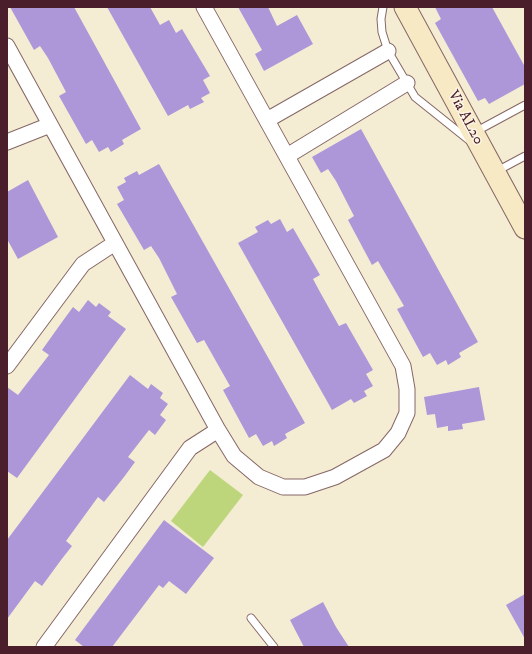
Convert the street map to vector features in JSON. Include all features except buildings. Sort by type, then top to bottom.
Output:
[{"type":"street","points":[[7,46],[218,430],[234,456],[259,477],[283,487],[305,487],[335,477],[384,450],[398,433],[407,413],[407,389],[403,366],[204,7]]},
{"type":"street","name":"Via AL20","points":[[405,7],[525,228]]},
{"type":"street","points":[[267,120],[388,51]]},
{"type":"street","points":[[287,156],[407,83]]},
{"type":"street","points":[[7,142],[50,125]]},
{"type":"street","points":[[7,366],[83,264],[115,243]]},
{"type":"street","points":[[44,647],[190,448],[218,430]]},
{"type":"lane","points":[[383,7],[381,19],[382,32],[388,51],[415,97],[483,151]]},
{"type":"lane","points":[[473,133],[525,105]]},
{"type":"lane","points":[[495,172],[525,156]]},
{"type":"lane","points":[[251,618],[274,647]]},
{"type":"green space","points":[[210,470],[243,495],[203,547],[171,521]]}]
